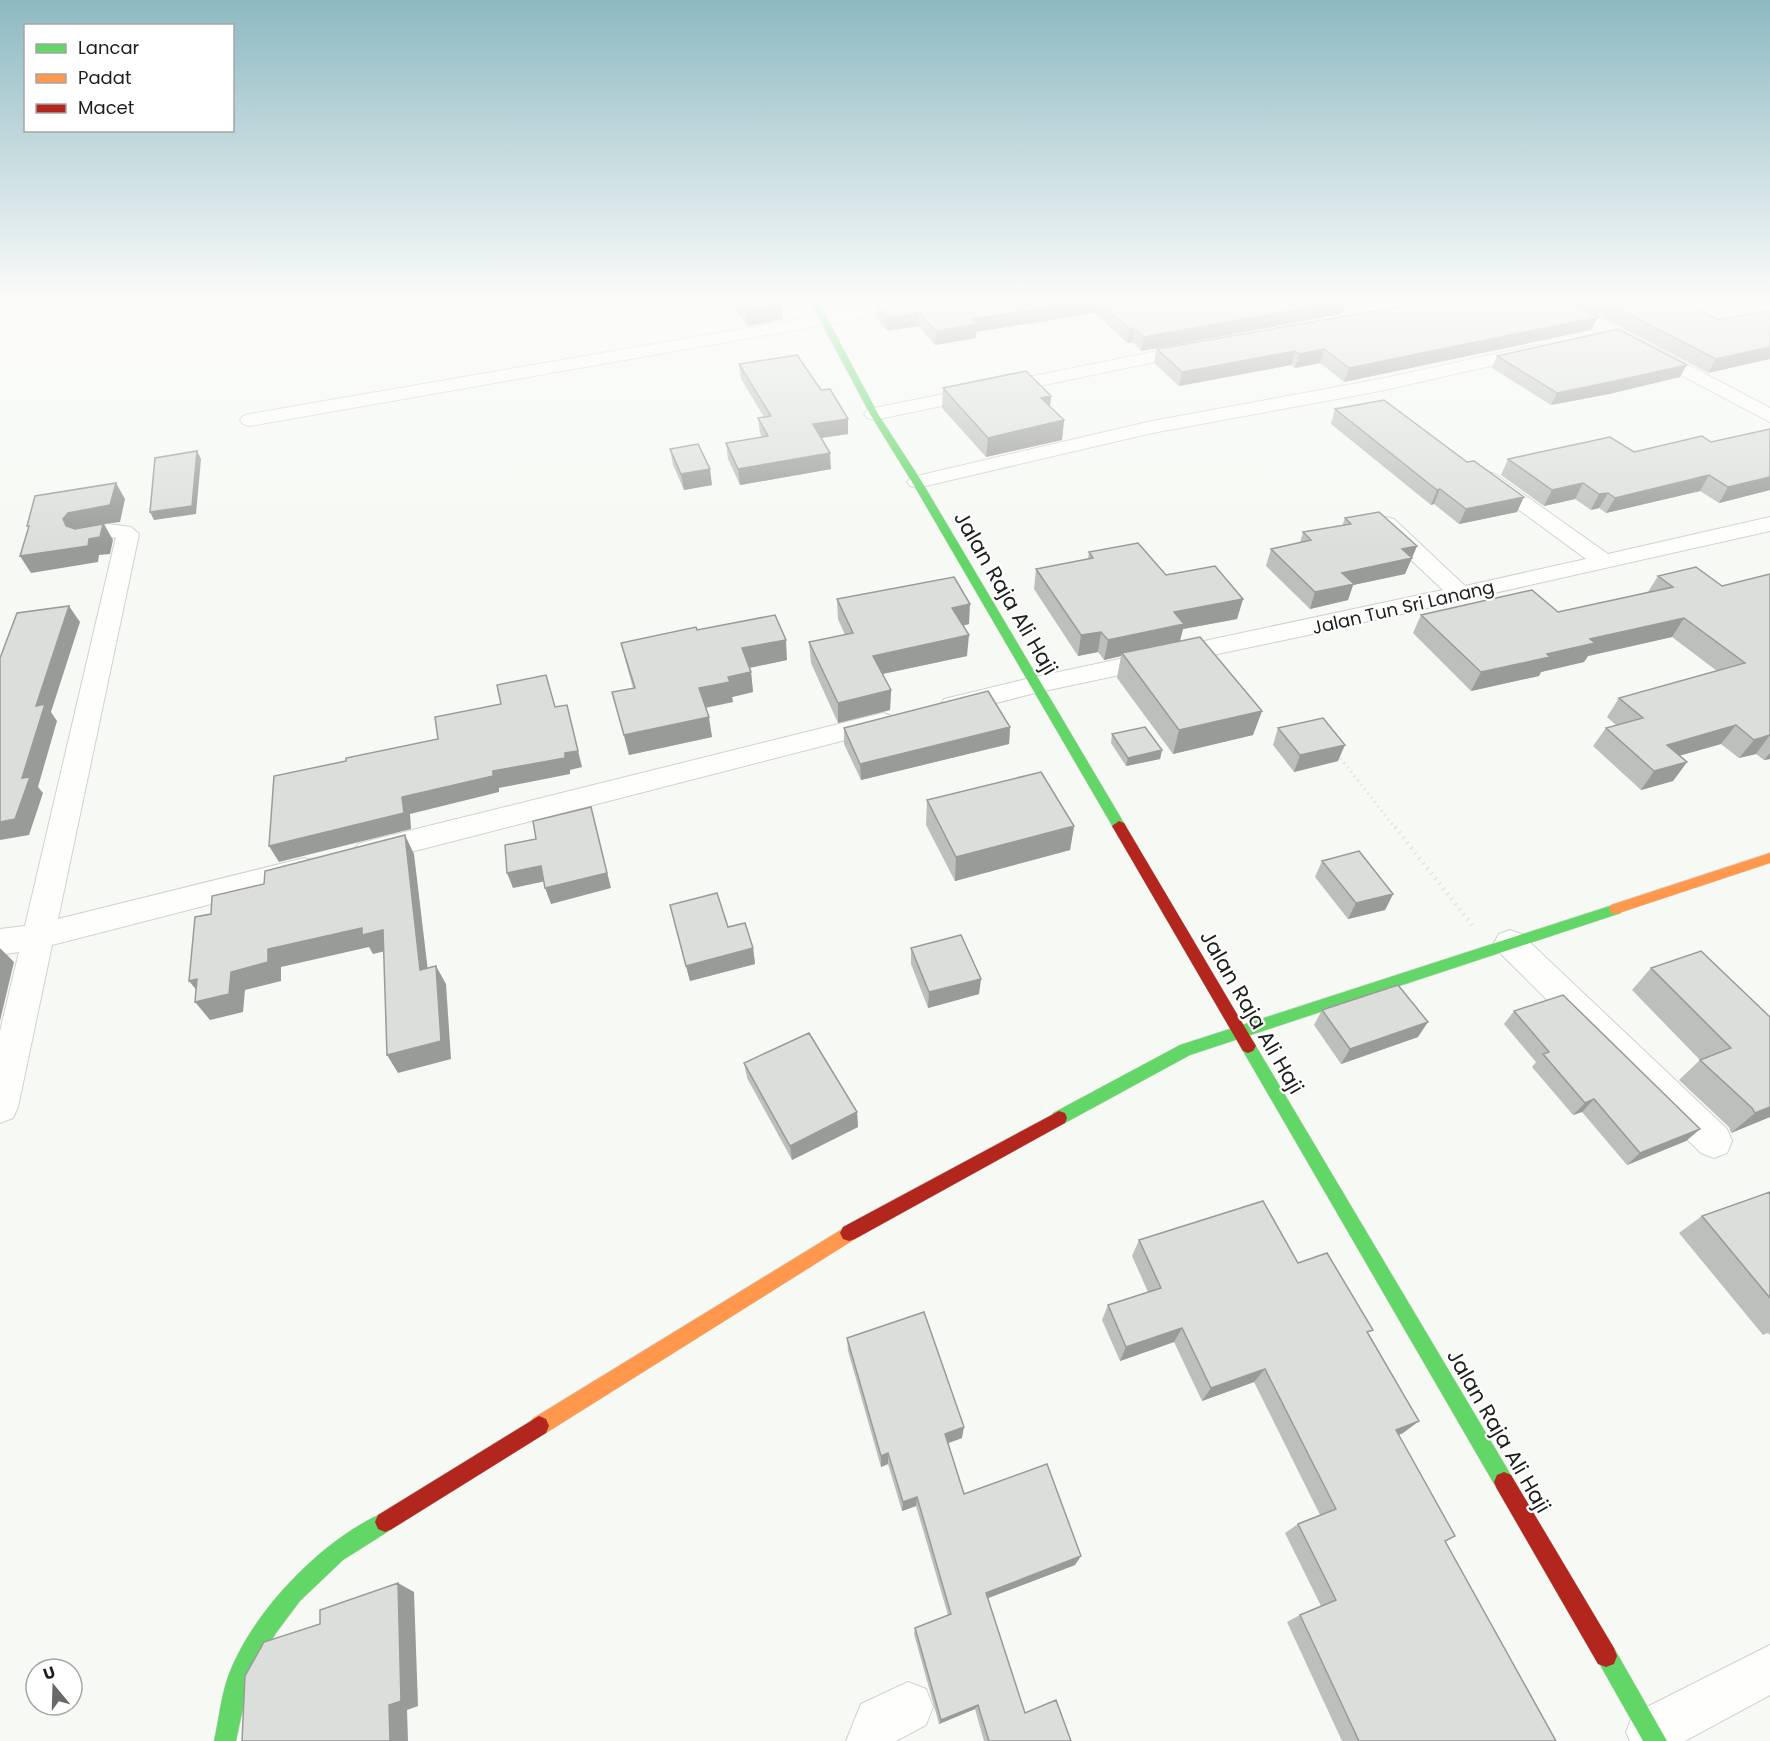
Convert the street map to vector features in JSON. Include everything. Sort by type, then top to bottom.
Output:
[{"type":"main road","name":"Jalan Raja Ali Haji","points":[[859,384],[874,414],[917,482],[1653,1736]]},
{"type":"main road","points":[[225,1741],[238,1679],[258,1640],[285,1602],[309,1575],[336,1553],[855,1229],[1185,1050],[1770,858]]},
{"type":"street","points":[[250,420],[456,384]]},
{"type":"street","points":[[874,414],[1020,384]]},
{"type":"street","points":[[917,482],[1152,427],[1383,384]]},
{"type":"street","points":[[1710,384],[1770,416]]},
{"type":"street","points":[[1471,465],[1605,562]]},
{"type":"street","points":[[1379,518],[1460,594]]},
{"type":"street","name":"Jalan Tun Sri Lanang","points":[[0,942],[39,936],[1035,685],[1460,594],[1770,524]]},
{"type":"street","points":[[0,1107],[128,534],[115,530],[86,536]]},
{"type":"street","points":[[1500,946],[1714,1141]]},
{"type":"street","points":[[1653,1736],[1770,1669]]},
{"type":"street","points":[[871,1741],[879,1722],[908,1707]]},
{"type":"path","points":[[1333,749],[1500,946]]},
{"type":"building","points":[[751,384],[817,384],[821,390],[830,389],[848,419],[813,424],[830,453],[738,469],[726,443],[768,436],[758,418],[771,416]]},
{"type":"building","points":[[961,384],[1039,384],[1051,396],[1041,398],[1064,420],[988,438],[943,388]]},
{"type":"building","points":[[1543,384],[1599,384],[1557,393]]},
{"type":"building","points":[[1384,400],[1467,462],[1474,461],[1524,497],[1466,509],[1440,489],[1437,490],[1335,409]]},
{"type":"building","points":[[1770,429],[1770,477],[1728,487],[1709,475],[1615,498],[1608,493],[1599,494],[1583,483],[1552,490],[1508,459],[1610,437],[1634,452],[1702,436],[1711,442]]},
{"type":"building","points":[[698,444],[710,469],[681,474],[670,449]]},
{"type":"building","points":[[197,451],[192,506],[150,512],[155,458]]},
{"type":"building","points":[[116,483],[110,505],[68,513],[63,519],[66,526],[75,529],[103,524],[100,537],[89,539],[88,546],[20,556],[35,496]]},
{"type":"building","points":[[1379,512],[1417,546],[1402,549],[1412,558],[1342,573],[1354,584],[1315,592],[1271,549],[1311,540],[1303,532],[1351,524],[1345,518]]},
{"type":"building","points":[[1138,543],[1166,575],[1215,566],[1243,599],[1174,612],[1184,624],[1108,640],[1101,632],[1081,635],[1036,569],[1093,558],[1089,552]]},
{"type":"building","points":[[1696,567],[1722,586],[1770,574],[1770,735],[1754,740],[1736,725],[1667,745],[1687,762],[1654,771],[1606,728],[1643,718],[1619,698],[1745,663],[1684,618],[1590,639],[1595,643],[1547,654],[1550,657],[1481,672],[1421,615],[1532,590],[1558,612],[1673,587],[1658,576]]},
{"type":"building","points":[[954,577],[970,604],[952,608],[969,635],[873,656],[891,690],[838,703],[809,642],[853,633],[837,599]]},
{"type":"building","points":[[69,606],[36,706],[45,704],[22,778],[30,777],[15,819],[0,822],[0,658],[17,613]]},
{"type":"building","points":[[775,615],[786,640],[742,648],[751,672],[728,677],[730,682],[699,688],[709,717],[624,735],[612,692],[635,688],[621,643],[696,627],[697,630]]},
{"type":"building","points":[[1200,637],[1262,711],[1179,730],[1122,653]]},
{"type":"building","points":[[546,675],[555,707],[567,705],[578,751],[565,753],[565,758],[493,771],[493,776],[402,797],[404,813],[269,846],[274,776],[438,739],[435,717],[501,704],[497,685]]},
{"type":"building","points":[[988,691],[1010,727],[860,764],[844,728]]},
{"type":"building","points":[[1323,718],[1345,745],[1300,755],[1278,728]]},
{"type":"building","points":[[1145,727],[1162,750],[1128,758],[1112,734]]},
{"type":"building","points":[[1041,772],[1074,826],[956,857],[927,800]]},
{"type":"building","points":[[591,807],[607,873],[545,888],[541,866],[507,873],[505,845],[536,839],[533,821]]},
{"type":"building","points":[[405,835],[420,970],[436,966],[441,1041],[387,1055],[383,930],[362,935],[362,928],[268,949],[268,962],[231,972],[229,994],[195,1002],[197,979],[189,981],[195,917],[211,914],[212,896],[264,884],[265,871]]},
{"type":"building","points":[[1359,851],[1393,894],[1356,903],[1322,861]]},
{"type":"building","points":[[717,893],[728,927],[745,923],[753,948],[686,966],[670,905]]},
{"type":"building","points":[[961,935],[981,979],[929,992],[911,948]]},
{"type":"building","points":[[1701,951],[1770,1017],[1770,1107],[1755,1113],[1700,1060],[1731,1048],[1651,968]]},
{"type":"building","points":[[1398,985],[1428,1022],[1350,1049],[1322,1010]]},
{"type":"building","points":[[1563,995],[1700,1129],[1640,1153],[1594,1099],[1585,1103],[1543,1054],[1549,1052],[1514,1011]]},
{"type":"building","points":[[809,1033],[857,1112],[790,1146],[744,1063]]},
{"type":"building","points":[[1770,1192],[1770,1298],[1702,1216]]},
{"type":"building","points":[[1263,1201],[1298,1263],[1327,1253],[1373,1330],[1367,1332],[1419,1421],[1396,1430],[1455,1536],[1445,1541],[1556,1741],[1359,1741],[1300,1615],[1336,1600],[1298,1524],[1336,1509],[1265,1369],[1211,1388],[1182,1328],[1126,1347],[1108,1305],[1161,1288],[1139,1240]]},
{"type":"building","points":[[924,1312],[964,1427],[945,1434],[964,1494],[1047,1464],[1081,1556],[986,1593],[1025,1713],[1056,1700],[1071,1741],[989,1741],[978,1705],[941,1720],[915,1628],[951,1614],[917,1497],[903,1502],[888,1453],[881,1456],[847,1338]]},
{"type":"building","points":[[398,1583],[401,1701],[389,1705],[390,1741],[242,1741],[245,1676],[264,1642],[320,1624],[320,1610]]},
{"type":"traffic: fast","points":[[858,384],[1119,826]]},
{"type":"traffic: fast","points":[[1059,1118],[1185,1050],[1616,909]]},
{"type":"traffic: fast","points":[[1248,1046],[1504,1482]]},
{"type":"traffic: fast","points":[[225,1741],[239,1677],[268,1625],[293,1594],[336,1553],[385,1522]]},
{"type":"traffic: fast","points":[[1606,1656],[1656,1741]]},
{"type":"traffic: slow","points":[[1616,909],[1770,858]]},
{"type":"traffic: slow","points":[[539,1426],[849,1233]]},
{"type":"traffic: jam","points":[[1119,826],[1248,1046]]},
{"type":"traffic: jam","points":[[849,1233],[1059,1118]]},
{"type":"traffic: jam","points":[[385,1522],[539,1426]]},
{"type":"traffic: jam","points":[[1504,1482],[1606,1656]]}]
